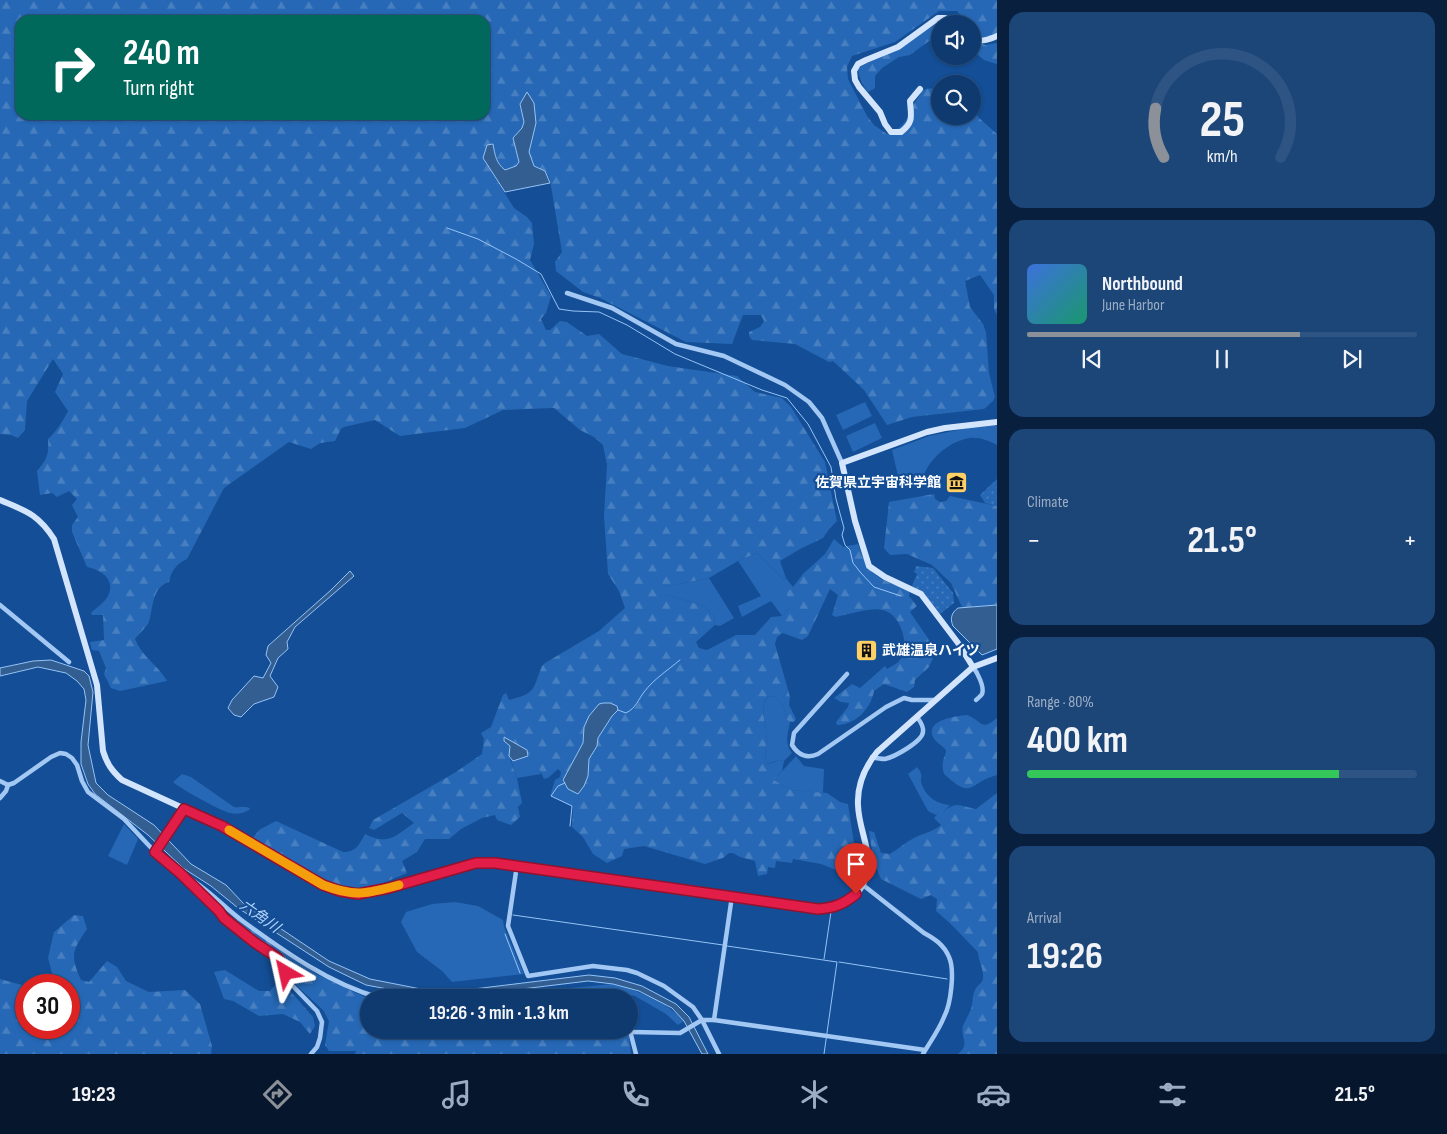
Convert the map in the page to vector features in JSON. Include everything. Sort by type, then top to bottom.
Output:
[{"type":"street","points":[[920,88],[910,101],[912,118],[910,125],[901,132],[891,132],[880,112],[859,87],[855,80],[854,72],[858,64],[898,46],[931,23]]},
{"type":"street","points":[[981,41],[997,36]]},
{"type":"street","points":[[568,293],[612,308],[676,344],[724,356],[785,385],[809,402],[822,418],[842,463],[854,521],[869,566],[878,574],[921,594],[958,643],[976,672],[983,689],[982,695],[976,700]]},
{"type":"street","points":[[842,463],[927,432],[997,422]]},
{"type":"street","points":[[0,500],[32,514],[45,525],[54,539],[97,685],[103,751],[106,762],[112,771],[122,780],[222,826],[323,885],[340,891],[358,894],[373,892],[476,863],[495,863],[828,909],[848,901],[856,894],[863,885],[868,872],[869,860],[857,804],[867,764],[877,752],[973,667],[997,658]]},
{"type":"street","points":[[0,605],[69,662]]},
{"type":"street","points":[[847,674],[794,733],[792,745],[800,754],[806,757],[818,754],[886,707],[904,698],[918,701],[937,700]]},
{"type":"street","points":[[872,758],[885,759],[909,748],[923,734],[924,730],[917,717]]},
{"type":"street","points":[[0,798],[8,785],[23,778],[51,757],[66,754],[72,758],[88,792],[124,819],[224,918],[278,958],[282,963],[289,982],[317,1011],[322,1022],[317,1047],[311,1054]]},
{"type":"street","points":[[0,781],[8,785]]},
{"type":"street","points":[[156,850],[184,809]]},
{"type":"street","points":[[517,865],[508,926],[528,976],[593,966],[627,970],[654,979],[688,1002],[702,1020],[719,1054]]},
{"type":"street","points":[[180,873],[202,885],[243,921],[311,967],[360,992]]},
{"type":"street","points":[[638,1030],[680,1033],[702,1020],[714,1020],[924,1052],[948,1009],[952,975],[950,957],[934,938],[924,933],[863,885]]},
{"type":"street","points":[[714,1020],[732,896]]},
{"type":"street","points":[[632,1039],[636,1054]]},
{"type":"green space","points":[[0,0],[997,0],[997,34],[984,38],[981,36],[981,15],[960,15],[957,11],[939,11],[895,42],[852,56],[847,67],[848,79],[867,116],[874,125],[887,134],[903,124],[921,93],[930,88],[931,125],[981,125],[981,120],[997,134],[997,315],[994,309],[994,295],[980,275],[965,281],[970,307],[983,324],[986,332],[989,373],[995,397],[984,409],[912,417],[887,425],[864,390],[833,361],[829,362],[795,344],[752,340],[749,332],[760,327],[764,321],[761,315],[743,315],[732,344],[686,342],[600,298],[583,292],[556,271],[555,262],[562,252],[550,180],[545,171],[534,166],[529,152],[536,123],[527,92],[520,104],[524,122],[522,128],[513,138],[519,162],[516,166],[505,170],[498,162],[493,144],[483,158],[514,208],[532,223],[534,244],[530,260],[551,296],[546,313],[541,319],[546,330],[550,330],[560,321],[567,322],[587,336],[599,334],[622,354],[668,366],[737,376],[755,392],[782,398],[791,407],[825,462],[837,521],[823,538],[780,561],[786,578],[784,580],[757,553],[738,561],[709,578],[664,587],[664,594],[704,606],[714,616],[715,625],[696,642],[699,648],[707,650],[736,635],[755,635],[771,617],[782,616],[790,608],[786,591],[793,587],[803,574],[825,554],[834,539],[843,547],[858,544],[866,564],[876,575],[910,591],[909,596],[917,606],[910,612],[936,650],[928,651],[933,658],[929,667],[915,680],[914,687],[907,692],[884,684],[874,691],[866,709],[850,722],[837,725],[836,722],[849,703],[841,702],[834,698],[852,684],[860,688],[885,666],[887,669],[901,659],[904,651],[903,636],[894,616],[877,609],[836,617],[832,615],[838,595],[830,589],[808,636],[802,640],[783,633],[777,637],[775,644],[790,697],[789,705],[796,719],[794,722],[787,720],[783,705],[775,697],[768,696],[765,700],[763,713],[766,735],[765,763],[784,761],[782,771],[774,780],[791,790],[827,793],[840,802],[848,804],[857,864],[856,872],[852,876],[821,864],[793,859],[792,863],[776,861],[775,868],[768,867],[767,874],[758,876],[755,861],[733,853],[705,864],[644,846],[624,849],[622,856],[607,863],[593,854],[583,837],[572,827],[573,807],[579,799],[578,794],[588,776],[589,759],[597,746],[598,738],[618,710],[617,706],[610,703],[603,703],[584,727],[583,743],[563,780],[558,769],[548,778],[544,779],[532,754],[528,754],[527,750],[503,737],[504,741],[510,746],[509,756],[517,778],[522,803],[518,807],[520,817],[511,825],[497,820],[495,815],[482,818],[461,829],[449,839],[425,839],[417,852],[402,861],[407,873],[388,881],[356,889],[332,884],[288,862],[252,839],[259,830],[276,821],[343,852],[351,851],[359,845],[365,834],[380,839],[391,838],[396,835],[414,823],[402,813],[374,830],[369,828],[373,820],[456,772],[482,754],[484,739],[481,733],[491,727],[503,695],[506,693],[509,700],[529,693],[545,663],[599,631],[625,608],[619,591],[608,574],[604,516],[607,465],[603,445],[594,437],[580,430],[554,408],[503,410],[465,428],[400,436],[375,420],[344,427],[335,441],[320,443],[311,449],[289,442],[224,488],[187,559],[175,568],[169,582],[163,585],[156,594],[148,624],[135,639],[142,651],[167,681],[120,691],[111,688],[104,674],[106,668],[99,651],[92,650],[90,642],[104,640],[103,615],[92,615],[91,613],[107,598],[110,585],[106,576],[97,570],[87,567],[72,532],[72,525],[78,517],[72,505],[77,499],[69,491],[57,497],[52,493],[40,495],[37,471],[47,456],[48,439],[68,411],[55,392],[63,374],[53,359],[27,401],[25,430],[18,438],[0,434]]},
{"type":"green space","points":[[931,28],[931,40],[910,55],[899,57],[882,68],[875,76],[875,88],[868,92],[861,80],[858,68]]},
{"type":"green space","points":[[981,43],[985,45],[997,43],[997,64],[981,58]]},
{"type":"green space","points":[[865,402],[872,416],[843,430],[836,415]]},
{"type":"green space","points":[[875,423],[882,438],[853,452],[846,436]]},
{"type":"green space","points":[[992,423],[997,426],[997,445],[973,438],[954,443],[932,461],[924,477],[923,485],[901,489],[892,450],[929,436]]},
{"type":"green space","points":[[997,479],[997,506],[985,503],[980,495]]},
{"type":"green space","points":[[934,494],[935,499],[940,502],[946,501],[950,496],[997,506],[997,605],[962,607],[951,583],[932,565],[907,554],[890,555],[884,548],[889,502]]},
{"type":"green space","points":[[757,553],[784,580],[786,578],[793,587],[790,608],[782,616],[771,601],[742,617],[738,606],[761,596],[738,561]]},
{"type":"green space","points":[[916,566],[933,568],[953,593],[954,603],[940,614],[925,594],[912,586],[917,574],[914,572]]},
{"type":"green space","points":[[709,578],[734,618],[720,626],[715,625],[714,616],[704,606],[664,594],[664,587]]},
{"type":"green space","points":[[768,696],[775,697],[783,705],[787,720],[790,722],[787,742],[792,753],[784,761],[765,763],[766,735],[763,709]]},
{"type":"green space","points":[[967,715],[984,725],[997,718],[997,775],[987,778],[970,788],[961,787],[944,774],[943,764],[946,751],[932,734],[932,728],[941,721]]},
{"type":"green space","points":[[532,753],[541,774],[517,778],[511,760],[513,761]]},
{"type":"green space","points":[[796,756],[804,766],[824,769],[823,793],[791,790],[774,780]]},
{"type":"green space","points":[[917,767],[924,790],[930,797],[937,802],[950,805],[943,812],[939,812],[936,815],[928,811],[908,774]]},
{"type":"green space","points":[[182,774],[191,777],[234,807],[248,807],[250,808],[249,810],[232,814],[200,799],[173,782]]},
{"type":"green space","points":[[560,777],[568,789],[578,794],[579,799],[573,807],[550,796],[555,780]]},
{"type":"green space","points":[[997,793],[997,1054],[958,1054],[965,1044],[962,1030],[971,1009],[974,992],[983,980],[983,971],[978,952],[936,911],[937,899],[931,895],[921,899],[881,879],[873,859],[869,831],[874,832],[881,853],[890,854],[918,836],[932,831],[941,825],[934,818],[939,812],[943,812],[955,805],[976,809]]},
{"type":"green space","points":[[124,824],[138,839],[127,865],[108,856]]},
{"type":"green space","points":[[455,902],[478,906],[503,920],[504,927],[524,974],[452,982],[442,971],[417,952],[401,922],[406,912],[432,904]]},
{"type":"green space","points":[[74,915],[83,916],[87,929],[74,953],[75,965],[79,974],[52,974],[48,958],[54,932]]},
{"type":"green space","points":[[233,917],[318,975],[360,995],[360,1039],[629,1039],[631,1054],[355,1054],[356,1051],[329,1051],[325,1045],[329,1021],[323,1010],[296,985],[282,958],[235,922]]},
{"type":"green space","points":[[107,961],[117,967],[126,981],[149,992],[185,990],[200,1004],[212,1046],[211,1054],[0,1054],[0,979],[15,983],[15,1039],[80,1039],[80,978],[81,980],[89,982]]},
{"type":"green space","points":[[225,970],[259,991],[270,991],[276,984],[284,984],[313,1017],[315,1026],[310,1034],[300,1022],[283,1014],[259,1016],[233,1001],[224,999],[214,972]]},
{"type":"green space","points":[[613,984],[630,989],[559,989]]},
{"type":"green space","points":[[638,992],[668,1007],[684,1021],[678,1025],[666,1014],[638,998]]},
{"type":"water","points":[[527,92],[534,103],[536,123],[529,152],[534,166],[545,171],[550,183],[505,192],[483,158],[487,145],[493,144],[498,162],[505,170],[516,166],[519,162],[513,138],[522,128],[524,122],[520,104]]},
{"type":"water","points":[[350,571],[354,576],[295,627],[287,642],[288,649],[278,658],[270,676],[278,687],[274,697],[254,704],[241,717],[234,715],[228,708],[232,700],[254,676],[263,678],[271,663],[266,655],[268,646]]},
{"type":"water","points":[[997,605],[997,649],[982,655],[953,626],[952,616],[958,608]]},
{"type":"water","name":"六角川","points":[[51,660],[84,671],[89,676],[93,692],[88,745],[96,783],[108,795],[154,825],[191,864],[226,885],[244,904],[329,961],[370,979],[421,989],[387,989],[366,985],[329,967],[238,908],[211,886],[183,868],[148,835],[95,794],[88,784],[81,764],[81,742],[86,700],[84,689],[66,673],[38,667],[0,676],[0,668],[33,661]]},
{"type":"water","points":[[599,704],[617,706],[618,710],[598,738],[597,746],[589,759],[588,776],[578,794],[568,789],[563,780],[583,743],[584,727],[589,716]]},
{"type":"water","points":[[504,737],[527,750],[528,756],[513,761],[509,756],[510,746],[504,741]]},
{"type":"water","points":[[589,975],[615,978],[642,986],[676,1004],[689,1017],[708,1054],[702,1054],[684,1021],[672,1008],[638,991],[638,989],[588,981],[522,989],[474,989]]},
{"type":"waterway","points":[[447,228],[478,239],[541,274],[559,309],[599,312],[627,325],[675,354],[762,390],[787,398],[808,424],[831,467],[836,499],[844,528],[842,535],[845,545],[850,550],[853,563],[874,587],[901,596]]},
{"type":"waterway","points":[[618,710],[626,713],[629,711],[652,683],[680,660]]},
{"type":"waterway","points":[[565,783],[558,786],[551,796],[572,806],[570,826]]},
{"type":"waterway","points":[[824,959],[831,912]]},
{"type":"waterway","points":[[513,915],[723,945]]},
{"type":"waterway","points":[[505,934],[520,973]]},
{"type":"waterway","points":[[727,946],[837,962],[824,1054]]},
{"type":"waterway","points":[[839,962],[947,979]]},
{"type":"slow traffic","points":[[229,830],[323,885],[340,891],[358,894],[399,885]]},
{"type":"place","name":"佐賀県立宇宙科学館","points":[[957,482]]},
{"type":"place","name":"武雄温泉ハイツ","points":[[866,650]]},
{"type":"route","points":[[286,973],[278,958],[224,918],[180,873],[155,852],[184,809],[222,826],[323,885],[340,891],[358,894],[389,888],[476,863],[517,865],[818,909],[828,909],[837,906],[848,901],[856,894]]}]
